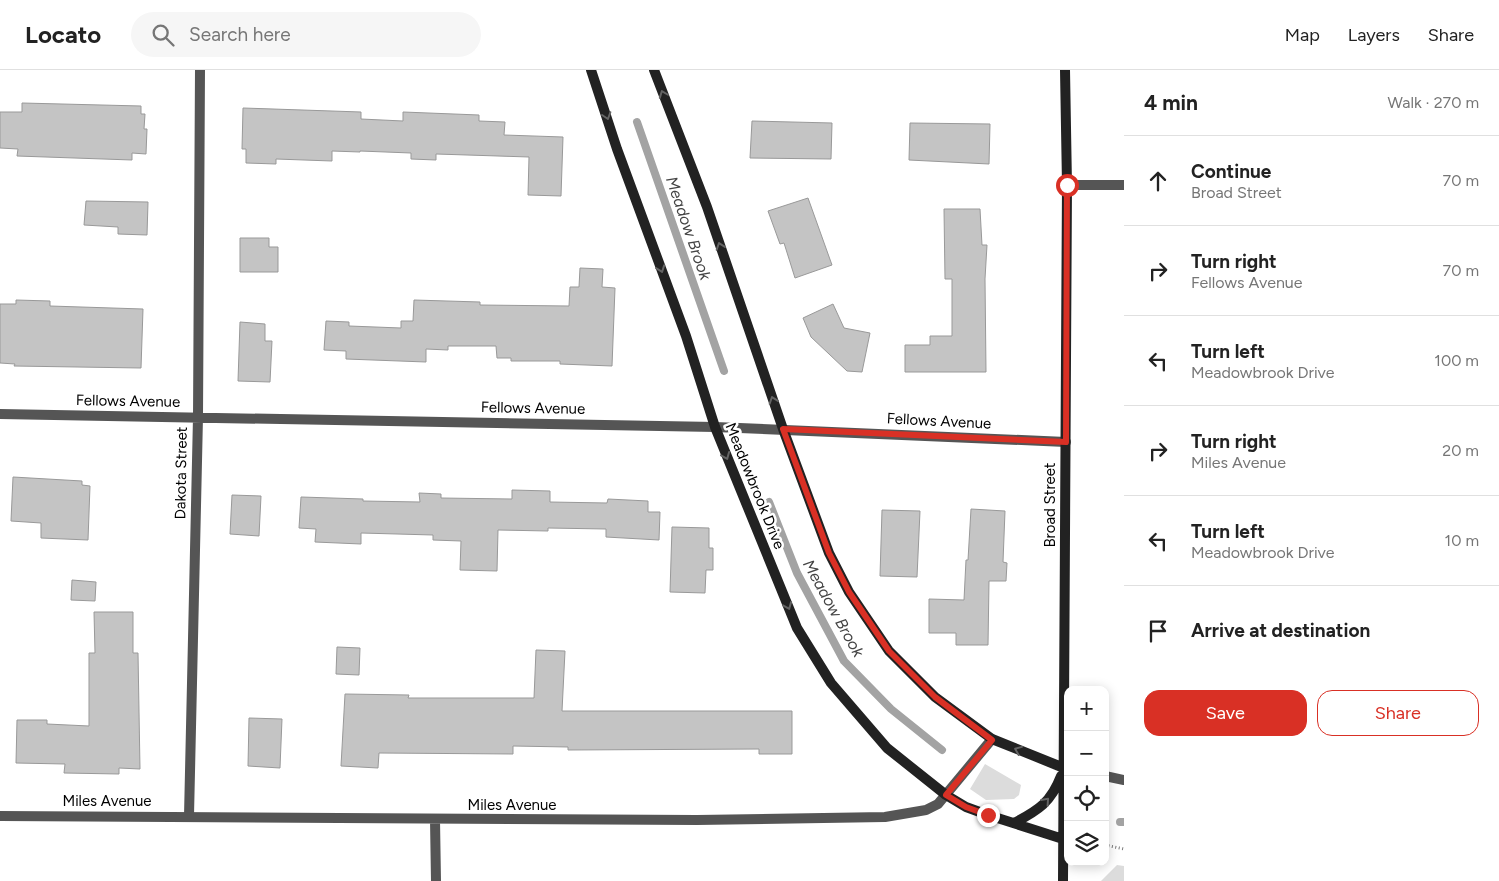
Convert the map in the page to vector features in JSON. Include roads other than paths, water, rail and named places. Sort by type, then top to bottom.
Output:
[{"type":"street","name":"Dakota Street","points":[[189,816],[198,417],[200,70]]},
{"type":"street","name":"Meadowbrook Drive","points":[[591,70],[617,149],[686,336],[714,427],[797,628],[831,683],[887,748],[946,795],[966,807],[1063,838]]},
{"type":"street","points":[[654,70],[707,207],[783,429],[829,553],[849,592],[889,651],[935,697],[992,740],[1064,767]]},
{"type":"street","name":"Broad Street","points":[[1065,70],[1067,185],[1066,731]]},
{"type":"street","points":[[1067,185],[1124,185]]},
{"type":"street","name":"Fellows Avenue","points":[[0,414],[714,427],[1066,442]]},
{"type":"street","name":"Miles Avenue","points":[[0,816],[189,816],[435,820],[697,820],[885,817],[926,810],[938,804],[992,740]]},
{"type":"street","points":[[1014,823],[1036,812],[1055,790],[1064,772]]},
{"type":"street","name":"Broad Street","points":[[1063,881],[1066,776]]},
{"type":"street","points":[[1109,777],[1124,780]]},
{"type":"street","points":[[435,820],[436,881]]},
{"type":"waterway","name":"Meadow Brook","points":[[637,122],[724,371]]},
{"type":"waterway","name":"Meadow Brook","points":[[769,502],[797,573],[844,661],[891,709],[942,750]]}]
